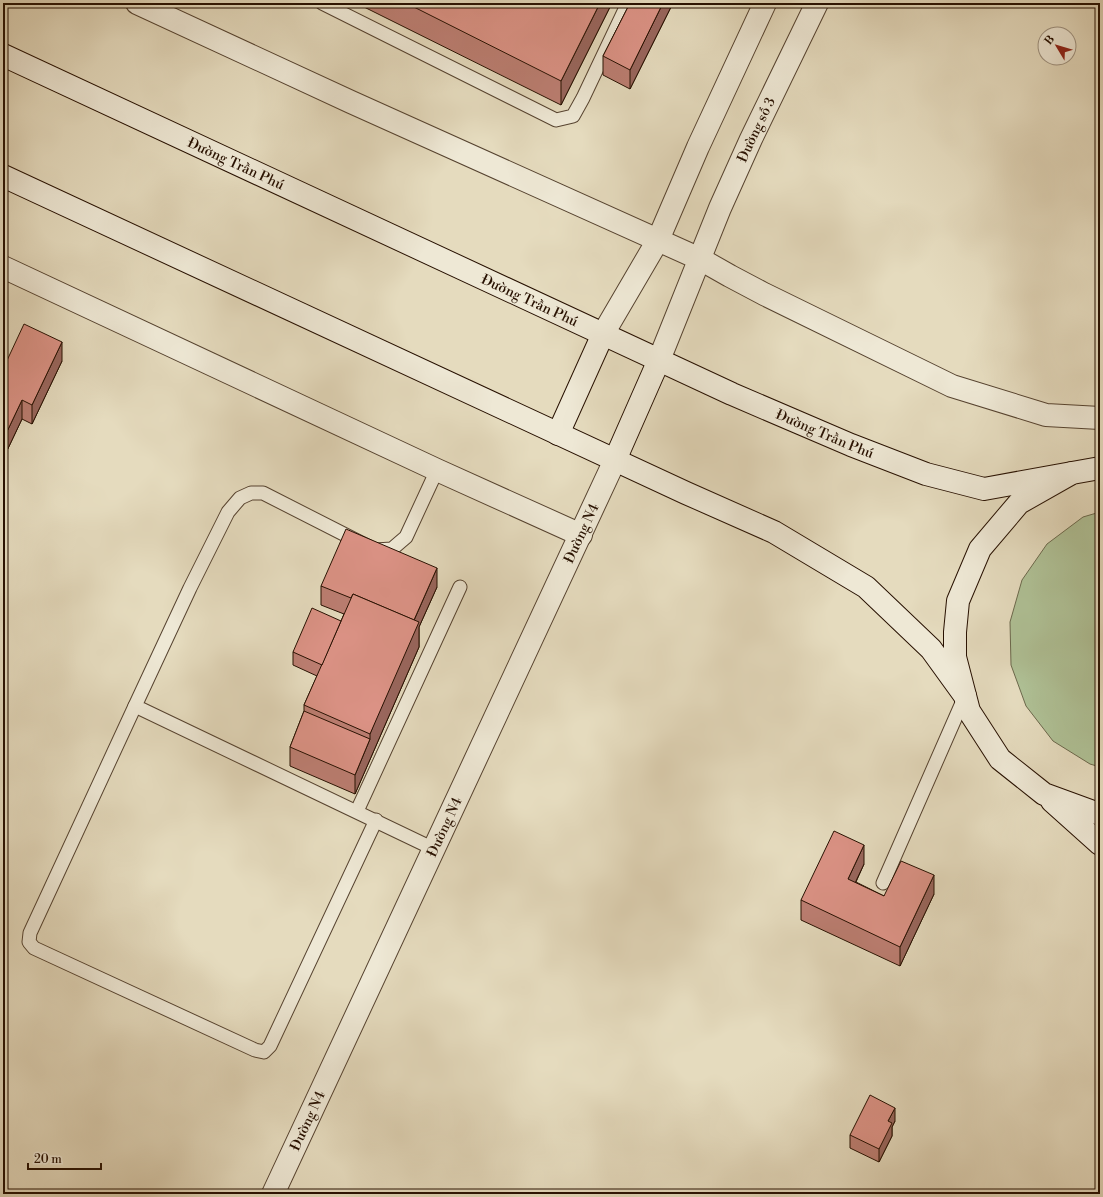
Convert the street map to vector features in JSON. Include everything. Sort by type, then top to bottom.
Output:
[{"type":"street","points":[[137,3],[351,102],[700,259],[771,297],[952,386],[1046,414],[1100,418]]},
{"type":"street","points":[[558,434],[603,334],[658,240],[698,147],[765,3]]},
{"type":"street","name":"Đường số 3","points":[[659,360],[720,208],[748,146],[817,3]]},
{"type":"street","name":"Đường Trần Phú","points":[[3,56],[659,360],[774,412],[926,474],[984,489],[1100,468]]},
{"type":"street","points":[[3,176],[558,434],[774,532],[866,587],[931,649],[965,696]]},
{"type":"street","points":[[3,267],[437,470],[581,535]]},
{"type":"street","name":"Đường N4","points":[[273,1194],[581,535],[659,360]]},
{"type":"street","points":[[1072,473],[1019,503],[980,549],[958,601],[955,632],[955,658],[969,711],[1000,759],[1044,794],[1100,844]]},
{"type":"street","points":[[1044,794],[1096,813],[1100,813]]},
{"type":"lane","points":[[322,3],[556,120],[573,116],[628,3]]},
{"type":"lane","points":[[376,820],[270,1046],[264,1052],[255,1050],[34,948],[29,942],[30,934],[190,588],[228,512],[240,498],[250,493],[262,493],[375,550],[392,549],[406,536],[437,470]]},
{"type":"lane","points":[[357,811],[460,587]]},
{"type":"lane","points":[[883,884],[965,696]]},
{"type":"lane","points":[[135,706],[434,849]]},
{"type":"green space","points":[[1100,512],[1100,767],[1090,764],[1053,741],[1026,706],[1011,665],[1010,622],[1022,580],[1047,544],[1083,517]]},
{"type":"building","points":[[406,3],[600,3],[561,81]]},
{"type":"building","points":[[630,3],[663,3],[630,70],[603,56]]},
{"type":"building","points":[[24,324],[62,342],[32,405],[22,400],[3,440],[3,369]]},
{"type":"building","points":[[346,529],[437,568],[414,620],[353,594],[351,598],[321,586]]},
{"type":"building","points":[[353,594],[419,622],[370,734],[304,705]]},
{"type":"building","points":[[312,608],[341,621],[322,665],[293,652]]},
{"type":"building","points":[[304,711],[370,739],[355,775],[290,747]]},
{"type":"building","points":[[834,831],[864,845],[848,879],[884,896],[901,861],[934,875],[900,947],[801,900]]},
{"type":"building","points":[[870,1095],[895,1108],[888,1121],[892,1123],[879,1149],[850,1135]]}]
